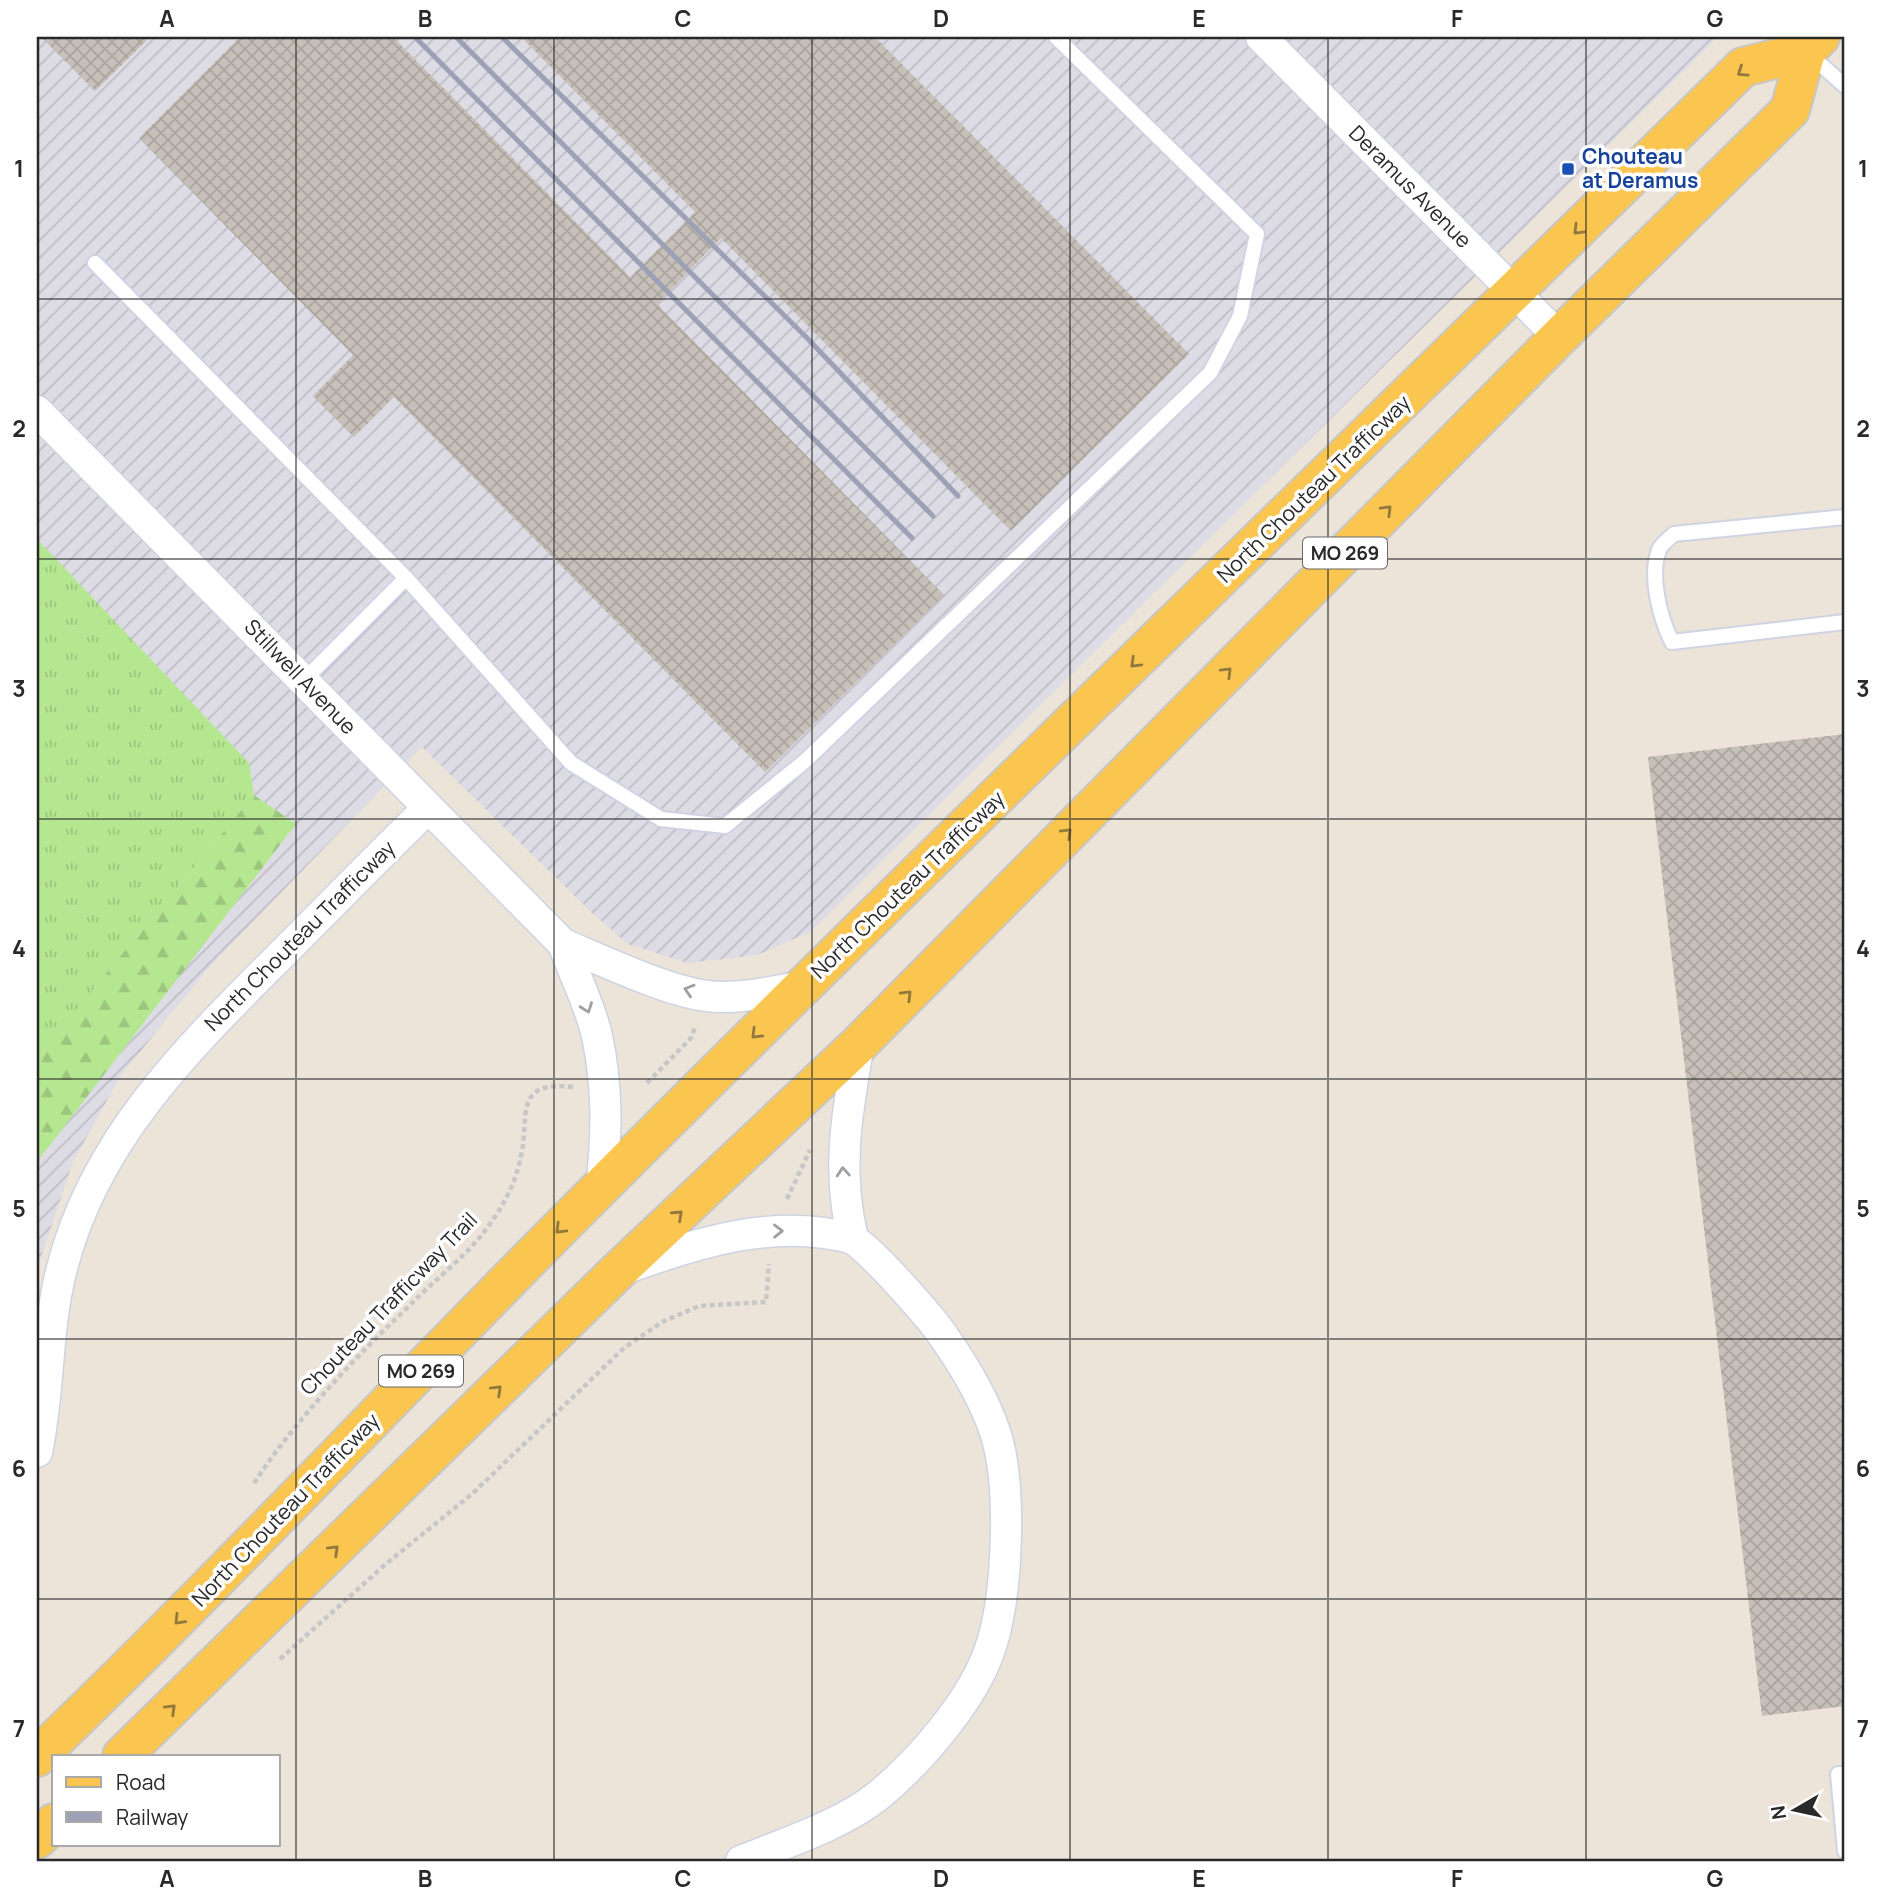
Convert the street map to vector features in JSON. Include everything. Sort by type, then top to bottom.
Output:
[{"type":"main road","name":"North Chouteau Trafficway","points":[[37,1757],[164,1635],[601,1188],[1743,67],[1813,44]]},
{"type":"main road","name":"MO 269","points":[[123,1755],[618,1271],[859,1044],[1559,337],[1790,110],[1813,44]]},
{"type":"main road","points":[[37,1839],[52,1825]]},
{"type":"street","name":"Deramus Avenue","points":[[1261,37],[1559,337]]},
{"type":"street","name":"Stillwell Avenue","points":[[37,411],[563,944],[616,967],[706,996],[748,995],[805,986]]},
{"type":"street","name":"North Chouteau Trafficway","points":[[37,1452],[52,1313],[62,1267],[79,1214],[99,1170],[133,1118],[176,1063],[428,808]]},
{"type":"street","name":"Stillwell Avenue","points":[[563,944],[596,1034],[606,1094],[606,1141],[601,1188]]},
{"type":"street","points":[[741,1861],[813,1832],[877,1797],[925,1753],[959,1707],[990,1650],[1003,1588],[1006,1508],[996,1436],[967,1369],[936,1325],[853,1239],[846,1211],[843,1146],[859,1044]]},
{"type":"street","points":[[618,1271],[687,1247],[741,1233],[773,1231],[853,1239]]},
{"type":"lane","points":[[95,263],[406,578],[571,763],[660,819],[725,827],[805,761],[1210,373],[1240,316],[1257,234],[1056,37]]},
{"type":"lane","points":[[1813,44],[1845,86]]},
{"type":"lane","points":[[1845,517],[1674,534],[1659,548],[1655,574],[1664,625],[1672,642],[1845,622]]},
{"type":"lane","points":[[304,680],[406,578]]},
{"type":"lane","points":[[1845,1774],[1838,1774],[1845,1851]]},
{"type":"path","name":"Chouteau Trafficway Trail","points":[[247,1494],[280,1445],[331,1382],[486,1229],[509,1193],[522,1155],[526,1102],[537,1091],[553,1085],[606,1094],[639,1092],[691,1038],[706,996]]},
{"type":"path","points":[[273,1665],[387,1563],[472,1494],[624,1348],[662,1322],[699,1306],[766,1302],[773,1231],[810,1149],[843,1146]]},
{"type":"shaded area","points":[[37,37],[1718,37],[810,932],[757,955],[688,963],[628,944],[591,912],[422,747],[211,965],[121,1075],[73,1162],[37,1269]]},
{"type":"green space","points":[[37,539],[249,763],[254,795],[37,1057]]},
{"type":"green space","points":[[254,795],[296,824],[37,1162],[37,1057]]},
{"type":"building","points":[[41,37],[150,37],[95,91]]},
{"type":"building","points":[[240,37],[393,37],[630,277],[695,212],[521,37],[875,37],[1189,354],[1011,531],[721,238],[657,304],[944,595],[765,772],[394,397],[354,437],[313,396],[353,355],[139,138]]},
{"type":"building","points":[[1845,734],[1845,1706],[1762,1716],[1648,757]]},
{"type":"railway","points":[[415,37],[912,538]]},
{"type":"railway","points":[[456,37],[933,516]]},
{"type":"railway","points":[[502,37],[806,337],[958,496]]},
{"type":"place","name":"Chouteau at Deramus","points":[[1568,169]]}]
